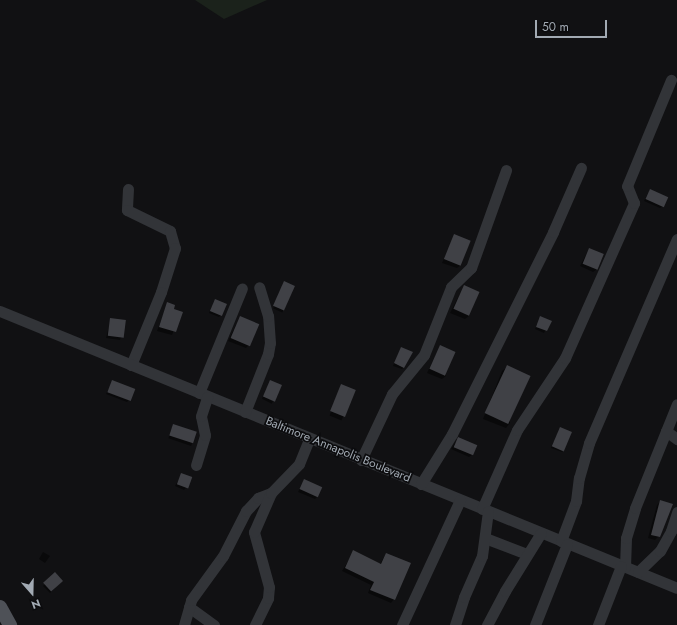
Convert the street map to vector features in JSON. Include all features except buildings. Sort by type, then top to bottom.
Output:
[{"type":"main road","points":[[0,607],[10,625]]},
{"type":"street","points":[[455,625],[464,596],[482,556],[485,538],[485,510],[517,430],[565,358],[634,203],[627,186],[671,80]]},
{"type":"street","points":[[421,484],[456,427],[553,232],[580,168]]},
{"type":"street","points":[[361,460],[392,394],[424,355],[451,286],[471,268],[506,170]]},
{"type":"street","points":[[128,189],[127,210],[170,232],[176,248],[161,292],[131,365]]},
{"type":"street","points":[[535,625],[564,542],[576,502],[579,478],[589,443],[677,239]]},
{"type":"street","points":[[245,412],[268,354],[270,343],[268,316],[259,287]]},
{"type":"street","points":[[196,465],[205,435],[201,416],[203,395],[242,288]]},
{"type":"street","name":"Baltimore Annapolis Boulevard","points":[[0,311],[309,439],[677,588]]},
{"type":"street","points":[[598,625],[623,566],[626,538],[634,508],[677,404]]},
{"type":"street","points":[[666,431],[677,439]]},
{"type":"street","points":[[184,625],[189,607],[223,556],[246,511],[258,498],[271,492],[299,464],[309,439]]},
{"type":"street","points":[[255,625],[268,598],[269,587],[254,532],[271,492]]},
{"type":"street","points":[[402,625],[460,500]]},
{"type":"street","points":[[638,572],[660,551],[671,531],[677,512]]},
{"type":"street","points":[[487,625],[527,554],[541,533]]},
{"type":"street","points":[[485,538],[527,554]]},
{"type":"street","points":[[189,607],[214,625]]},
{"type":"shaded area","points":[[195,0],[267,0],[224,19]]}]
